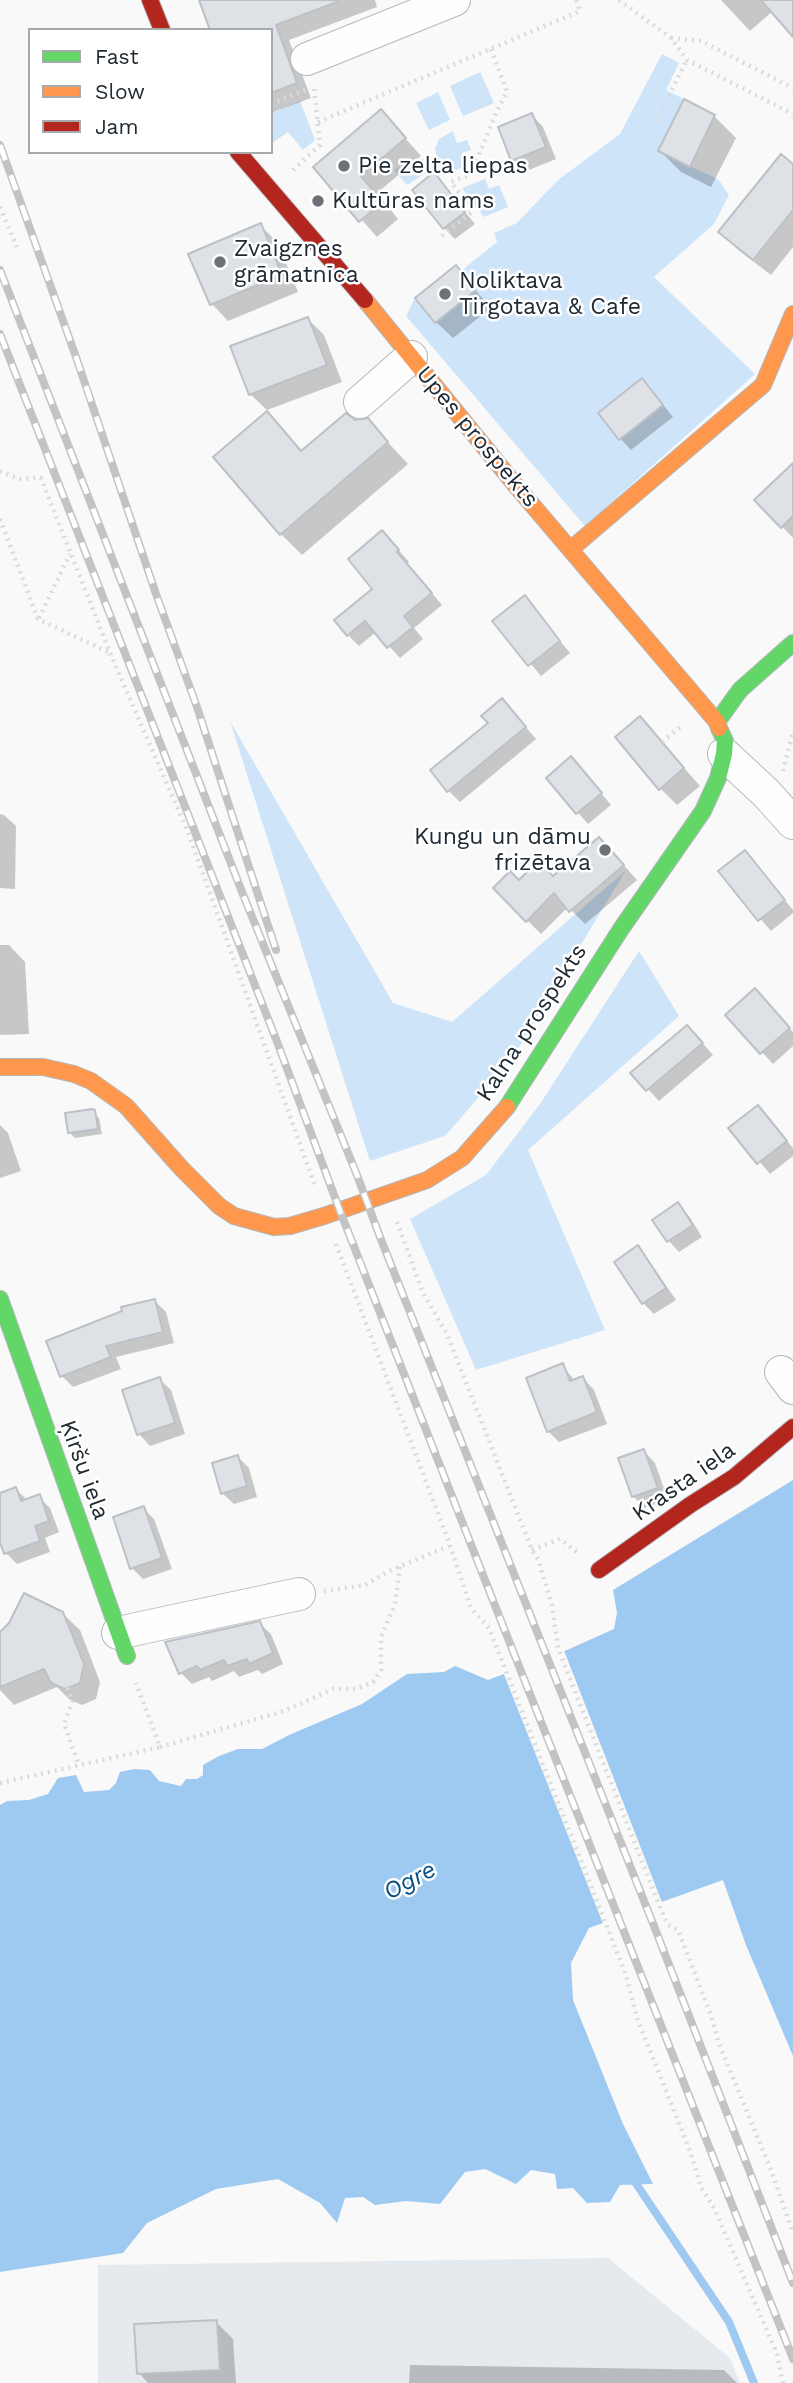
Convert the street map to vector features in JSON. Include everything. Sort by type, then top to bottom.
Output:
[{"type":"main road","points":[[150,0],[161,28]]},
{"type":"main road","name":"Upes prospekts","points":[[240,154],[334,262],[718,722]]},
{"type":"main road","points":[[571,549],[763,384],[793,314]]},
{"type":"main road","points":[[718,722],[740,690],[793,643]]},
{"type":"main road","name":"Kalna prospekts","points":[[0,1067],[43,1067],[91,1081],[126,1106],[219,1206],[234,1216],[274,1227],[290,1226],[324,1216],[427,1180],[462,1158],[514,1100],[621,929],[703,811],[718,778],[724,754],[725,741],[718,722]]},
{"type":"main road","name":"Ķiršu iela","points":[[0,1299],[10,1359],[122,1644]]},
{"type":"main road","name":"Krasta iela","points":[[599,1570],[734,1477],[793,1427]]},
{"type":"street","points":[[311,73],[454,0]]},
{"type":"street","points":[[360,402],[411,357]]},
{"type":"street","points":[[724,754],[766,793],[793,823]]},
{"type":"street","points":[[122,1644],[299,1594]]},
{"type":"path","points":[[318,122],[580,11],[576,0]]},
{"type":"path","points":[[619,0],[671,38],[687,60],[793,114]]},
{"type":"path","points":[[671,38],[701,41],[793,88]]},
{"type":"path","points":[[442,236],[473,211],[450,183],[471,174],[507,92],[491,49]]},
{"type":"path","points":[[656,121],[687,60]]},
{"type":"path","points":[[273,102],[311,73],[320,145],[292,171]]},
{"type":"path","points":[[0,207],[17,247]]},
{"type":"path","points":[[0,471],[19,479],[41,478],[110,653],[188,832],[316,1190],[323,1187]]},
{"type":"path","points":[[0,519],[38,619],[110,653]]},
{"type":"path","points":[[38,619],[71,553]]},
{"type":"path","points":[[782,775],[793,731]]},
{"type":"path","points":[[387,1195],[423,1293],[447,1334],[532,1550],[538,1559],[552,1605],[558,1648],[664,1917],[668,1925],[678,1930],[711,2015],[719,2044],[771,2170],[793,2233]]},
{"type":"path","points":[[324,1216],[351,1279],[471,1608],[489,1628],[626,1975],[637,2018],[691,2151],[701,2187],[715,2210],[777,2354],[783,2383]]},
{"type":"path","points":[[532,1550],[560,1539]]},
{"type":"path","points":[[299,1594],[365,1585],[400,1566],[450,1545]]},
{"type":"path","points":[[0,1783],[160,1747],[284,1711],[332,1689],[357,1689],[373,1682],[381,1670],[381,1637],[395,1604],[400,1566]]},
{"type":"path","points":[[122,1644],[160,1747]]},
{"type":"path","points":[[67,1688],[73,1700],[64,1724],[79,1765]]},
{"type":"shaded area","points":[[662,54],[679,63],[666,90],[684,99],[658,151],[718,179],[729,195],[714,224],[654,277],[755,374],[585,526],[406,316],[415,298],[435,323],[476,291],[461,271],[497,242],[494,233],[517,223],[558,180],[620,134]]},
{"type":"shaded area","points":[[480,72],[494,103],[463,116],[450,86]]},
{"type":"shaded area","points":[[438,92],[450,120],[429,130],[416,103]]},
{"type":"shaded area","points":[[300,101],[315,140],[303,150],[288,132],[273,142],[273,113]]},
{"type":"shaded area","points":[[453,131],[457,143],[467,140],[471,150],[462,153],[467,166],[450,172],[438,161],[435,149],[439,139]]},
{"type":"shaded area","points":[[422,158],[432,169],[407,185],[394,170]]},
{"type":"shaded area","points":[[485,179],[489,189],[499,185],[508,207],[484,217],[462,188]]},
{"type":"shaded area","points":[[230,721],[393,1003],[452,1022],[626,870],[512,1059],[445,1136],[370,1161]]},
{"type":"shaded area","points":[[639,951],[679,1016],[528,1150],[605,1330],[476,1370],[410,1219],[486,1175],[540,1104]]},
{"type":"shaded area","points":[[608,2258],[730,2358],[740,2383],[98,2383],[98,2265]]},
{"type":"water","name":"Ogre","points":[[793,1480],[793,2056],[746,1945],[723,1880],[589,1928],[571,1963],[573,2000],[623,2124],[653,2184],[620,2185],[610,2202],[587,2203],[573,2188],[557,2189],[555,2174],[531,2170],[516,2184],[485,2169],[465,2172],[440,2204],[406,2201],[375,2205],[363,2197],[345,2198],[337,2223],[320,2203],[278,2179],[216,2189],[147,2223],[123,2253],[0,2272],[0,1805],[7,1801],[29,1800],[48,1794],[58,1778],[76,1775],[84,1792],[109,1790],[116,1783],[120,1772],[134,1769],[150,1770],[159,1781],[181,1786],[186,1779],[197,1779],[203,1775],[203,1765],[219,1756],[238,1749],[262,1749],[362,1704],[407,1674],[444,1672],[455,1666],[488,1680],[567,1650],[614,1629],[617,1613],[613,1590]]},
{"type":"pier","points":[[563,1648],[663,1905],[604,1926],[503,1672]]},
{"type":"building","points":[[199,0],[337,2],[276,25],[297,83],[273,92],[273,28],[209,28]]},
{"type":"building","points":[[761,0],[793,0],[793,37]]},
{"type":"building","points":[[684,99],[715,115],[690,167],[658,151]]},
{"type":"building","name":"Pie zelta liepas","points":[[381,109],[406,138],[361,176],[383,202],[359,222],[313,167]]},
{"type":"building","points":[[532,113],[546,147],[511,161],[498,127]]},
{"type":"building","points":[[781,154],[793,164],[793,210],[753,260],[718,232]]},
{"type":"building","points":[[434,172],[465,212],[443,229],[412,190]]},
{"type":"building","points":[[261,223],[282,275],[210,305],[188,254]]},
{"type":"building","name":"Noliktava Tirgotava & Cafe","points":[[456,265],[476,290],[435,323],[415,298]]},
{"type":"building","points":[[308,317],[327,365],[249,395],[230,346]]},
{"type":"building","points":[[642,378],[663,405],[619,440],[598,413]]},
{"type":"building","points":[[267,411],[301,451],[346,413],[355,420],[368,418],[388,442],[280,535],[213,457]]},
{"type":"building","points":[[793,463],[793,516],[781,528],[754,500]]},
{"type":"building","points":[[382,530],[432,593],[404,616],[413,627],[387,648],[365,621],[347,636],[334,620],[372,589],[348,559]]},
{"type":"building","points":[[525,595],[560,641],[528,666],[492,621]]},
{"type":"building","points":[[502,698],[526,727],[447,792],[430,770],[488,723],[481,716]]},
{"type":"building","points":[[640,716],[684,768],[659,790],[615,737]]},
{"type":"building","points":[[571,756],[602,793],[576,814],[546,778]]},
{"type":"building","points":[[599,837],[624,865],[569,912],[554,893],[526,922],[493,888],[510,871],[519,880],[538,861],[553,876]]},
{"type":"building","points":[[745,850],[785,900],[758,921],[718,871]]},
{"type":"building","points":[[755,988],[790,1028],[760,1054],[725,1015]]},
{"type":"building","points":[[687,1025],[703,1043],[646,1091],[630,1073]]},
{"type":"building","points":[[758,1105],[787,1141],[757,1164],[728,1128]]},
{"type":"building","points":[[95,1110],[98,1129],[68,1133],[65,1113]]},
{"type":"building","points":[[678,1202],[693,1225],[667,1242],[652,1220]]},
{"type":"building","points":[[638,1245],[666,1288],[642,1304],[614,1262]]},
{"type":"building","points":[[155,1299],[163,1332],[106,1346],[111,1357],[60,1377],[46,1341],[122,1311],[121,1307]]},
{"type":"building","points":[[563,1363],[570,1381],[583,1376],[597,1412],[547,1432],[526,1378]]},
{"type":"building","points":[[160,1377],[175,1423],[137,1435],[122,1390]]},
{"type":"building","points":[[644,1449],[658,1488],[632,1497],[618,1458]]},
{"type":"building","points":[[238,1455],[247,1486],[221,1494],[212,1463]]},
{"type":"building","points":[[16,1487],[21,1501],[40,1494],[49,1521],[35,1526],[40,1541],[4,1554],[0,1542],[0,1493]]},
{"type":"building","points":[[144,1506],[162,1558],[130,1569],[113,1517]]},
{"type":"building","points":[[24,1593],[63,1612],[84,1664],[80,1683],[65,1689],[51,1683],[44,1669],[0,1687],[0,1632],[9,1623]]},
{"type":"building","points":[[260,1621],[273,1653],[249,1664],[247,1659],[227,1666],[224,1660],[200,1670],[197,1666],[179,1674],[165,1642]]},
{"type":"building","points":[[217,2320],[220,2370],[137,2374],[134,2324]]},
{"type":"waterway","points":[[633,2179],[729,2322],[754,2383]]},
{"type":"railway","points":[[0,145],[197,707],[276,950]]},
{"type":"railway","points":[[0,270],[244,897],[357,1175],[793,2283]]},
{"type":"railway","points":[[0,334],[276,1039],[340,1211],[793,2359]]},
{"type":"traffic: fast","points":[[717,722],[740,690],[793,643]]},
{"type":"traffic: fast","points":[[507,1107],[621,929],[703,811],[718,778],[724,754],[725,741],[719,728]]},
{"type":"traffic: fast","points":[[0,1299],[127,1656]]},
{"type":"traffic: slow","points":[[365,300],[517,487],[717,722],[719,728]]},
{"type":"traffic: slow","points":[[571,549],[763,385],[793,314]]},
{"type":"traffic: slow","points":[[0,1067],[43,1067],[91,1081],[126,1106],[219,1206],[234,1216],[274,1227],[290,1226],[324,1216],[427,1180],[462,1158],[507,1107]]},
{"type":"traffic: jam","points":[[150,0],[161,28]]},
{"type":"traffic: jam","points":[[240,154],[365,300]]},
{"type":"traffic: jam","points":[[599,1570],[734,1477],[793,1427]]},
{"type":"place","name":"Pie zelta liepas","points":[[344,166]]},
{"type":"place","name":"Kultūras nams","points":[[318,201]]},
{"type":"place","name":"Zvaigznes grāmatnīca","points":[[220,262]]},
{"type":"place","name":"Noliktava Tirgotava & Cafe","points":[[445,294]]},
{"type":"place","name":"Kungu un dāmu frizētava","points":[[605,850]]}]
